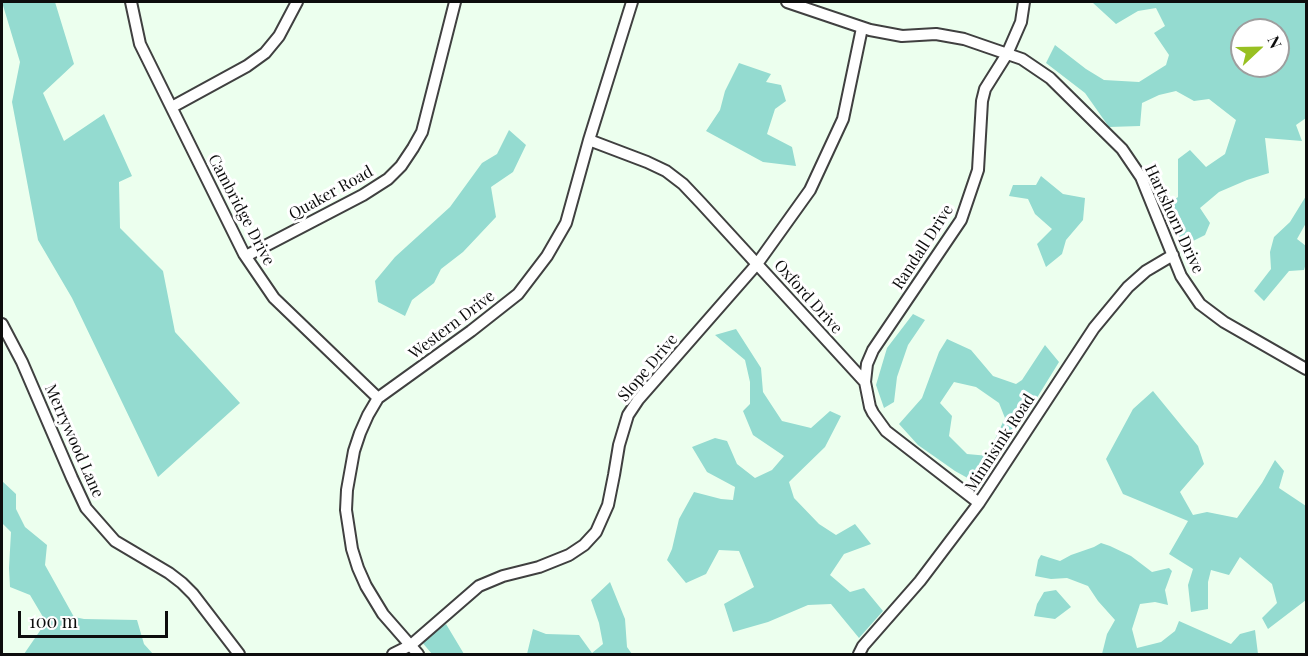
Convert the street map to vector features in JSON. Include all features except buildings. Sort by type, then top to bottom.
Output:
[{"type":"street","name":"Cambridge Drive","points":[[131,2],[140,44],[246,256],[274,298],[378,398]]},
{"type":"street","points":[[172,107],[225,79],[265,53],[279,36],[297,2]]},
{"type":"street","name":"Quaker Road","points":[[246,256],[363,195],[388,179],[401,166],[422,132],[455,2]]},
{"type":"street","name":"Western Drive","points":[[418,654],[382,614],[366,586],[352,549],[346,510],[347,490],[351,461],[360,433],[378,398],[518,294],[547,256],[566,223],[632,2]]},
{"type":"street","name":"Hartshorn Drive","points":[[787,2],[862,28],[902,36],[936,34],[964,39],[1022,60],[1050,78],[1122,149],[1142,177],[1181,276],[1200,304],[1224,322],[1306,369]]},
{"type":"street","name":"Randall Drive","points":[[865,382],[867,364],[873,350],[961,220],[978,170],[981,101],[985,89],[1007,54],[1021,22],[1024,2]]},
{"type":"street","name":"Slope Drive","points":[[393,654],[411,645],[479,586],[569,555],[584,545],[596,532],[608,505],[619,445],[628,415],[758,264],[810,190],[843,119],[862,28]]},
{"type":"street","name":"Oxford Drive","points":[[589,140],[647,162],[666,171],[683,184],[865,382],[870,406],[886,431],[979,503]]},
{"type":"street","name":"Minnisink Road","points":[[859,654],[863,646],[920,581],[979,503],[1094,328],[1128,287],[1146,271],[1173,255]]},
{"type":"street","name":"Merrywood Lane","points":[[2,324],[22,362],[87,508],[114,541],[182,583],[239,654]]},
{"type":"shaded area","points":[[2,2],[55,2],[74,64],[43,93],[64,141],[104,114],[132,176],[119,182],[120,228],[163,271],[175,332],[240,403],[158,477],[72,298],[38,240],[12,102],[20,62]]},
{"type":"shaded area","points":[[1092,2],[1306,2],[1306,118],[1296,125],[1302,141],[1265,138],[1269,173],[1219,192],[1200,208],[1210,223],[1205,235],[1181,247],[1162,210],[1178,197],[1178,159],[1190,150],[1206,167],[1225,154],[1236,120],[1209,99],[1194,101],[1176,91],[1159,95],[1142,103],[1140,126],[1109,127],[1085,93],[1046,63],[1055,45],[1104,80],[1139,82],[1166,65],[1169,55],[1154,33],[1165,26],[1156,8],[1138,11],[1116,24]]},
{"type":"shaded area","points":[[739,63],[771,74],[766,82],[781,85],[786,101],[775,109],[767,134],[792,147],[796,166],[763,162],[706,131],[720,110],[725,91]]},
{"type":"shaded area","points":[[509,130],[526,145],[513,172],[491,187],[496,217],[463,252],[441,269],[434,283],[412,300],[405,316],[378,302],[375,281],[395,257],[450,207],[482,163],[497,154]]},
{"type":"shaded area","points":[[1041,176],[1063,194],[1085,198],[1083,220],[1066,240],[1062,254],[1046,267],[1037,244],[1052,229],[1035,214],[1028,199],[1009,196],[1013,185],[1036,185]]},
{"type":"shaded area","points":[[1306,196],[1306,223],[1297,239],[1306,246],[1304,270],[1289,271],[1264,301],[1254,291],[1271,269],[1270,252],[1274,237],[1290,222]]},
{"type":"shaded area","points":[[913,314],[925,320],[908,345],[897,377],[894,402],[884,408],[876,385],[887,348]]},
{"type":"shaded area","points":[[736,329],[761,368],[763,392],[782,421],[811,428],[830,411],[841,416],[825,447],[789,482],[794,498],[819,524],[836,535],[855,524],[871,544],[844,554],[830,575],[850,592],[864,588],[883,611],[859,638],[831,604],[808,605],[768,622],[733,632],[724,604],[754,587],[739,551],[719,550],[706,574],[686,583],[667,560],[679,519],[694,492],[733,500],[735,487],[707,472],[692,447],[715,438],[727,441],[737,464],[755,478],[772,470],[784,456],[753,435],[743,411],[750,404],[750,382],[745,360],[715,335]]},
{"type":"shaded area","points":[[947,339],[971,350],[993,376],[1016,384],[1022,380],[1045,345],[1059,362],[1003,453],[994,441],[1005,418],[999,403],[976,387],[954,382],[940,403],[952,416],[949,436],[967,454],[989,456],[993,465],[982,486],[955,471],[918,445],[899,424],[922,398],[939,352]]},
{"type":"shaded area","points":[[1153,391],[1198,446],[1204,464],[1180,492],[1193,515],[1207,512],[1237,518],[1275,460],[1284,471],[1279,488],[1306,506],[1306,600],[1268,629],[1262,618],[1277,603],[1272,584],[1240,557],[1229,575],[1211,570],[1208,582],[1208,609],[1191,612],[1188,585],[1193,569],[1169,554],[1188,521],[1123,494],[1106,459],[1133,409]]},
{"type":"shaded area","points":[[2,481],[16,494],[16,509],[25,527],[47,545],[45,565],[74,617],[137,620],[144,644],[153,654],[24,654],[46,622],[30,595],[10,587],[11,532],[2,523]]},
{"type":"shaded area","points":[[1101,543],[1131,556],[1152,572],[1169,568],[1172,571],[1165,590],[1168,605],[1155,602],[1140,604],[1132,629],[1137,648],[1161,642],[1175,631],[1179,621],[1231,644],[1240,634],[1255,630],[1258,654],[1102,654],[1107,634],[1115,620],[1088,586],[1067,578],[1051,579],[1035,576],[1041,555],[1060,561]]},
{"type":"shaded area","points":[[610,582],[625,619],[627,647],[632,654],[527,654],[533,629],[546,634],[579,635],[592,653],[603,644],[591,600]]},
{"type":"shaded area","points":[[1056,590],[1071,607],[1055,619],[1034,616],[1037,604],[1044,592]]},
{"type":"shaded area","points":[[446,624],[464,654],[432,654],[421,641]]}]
